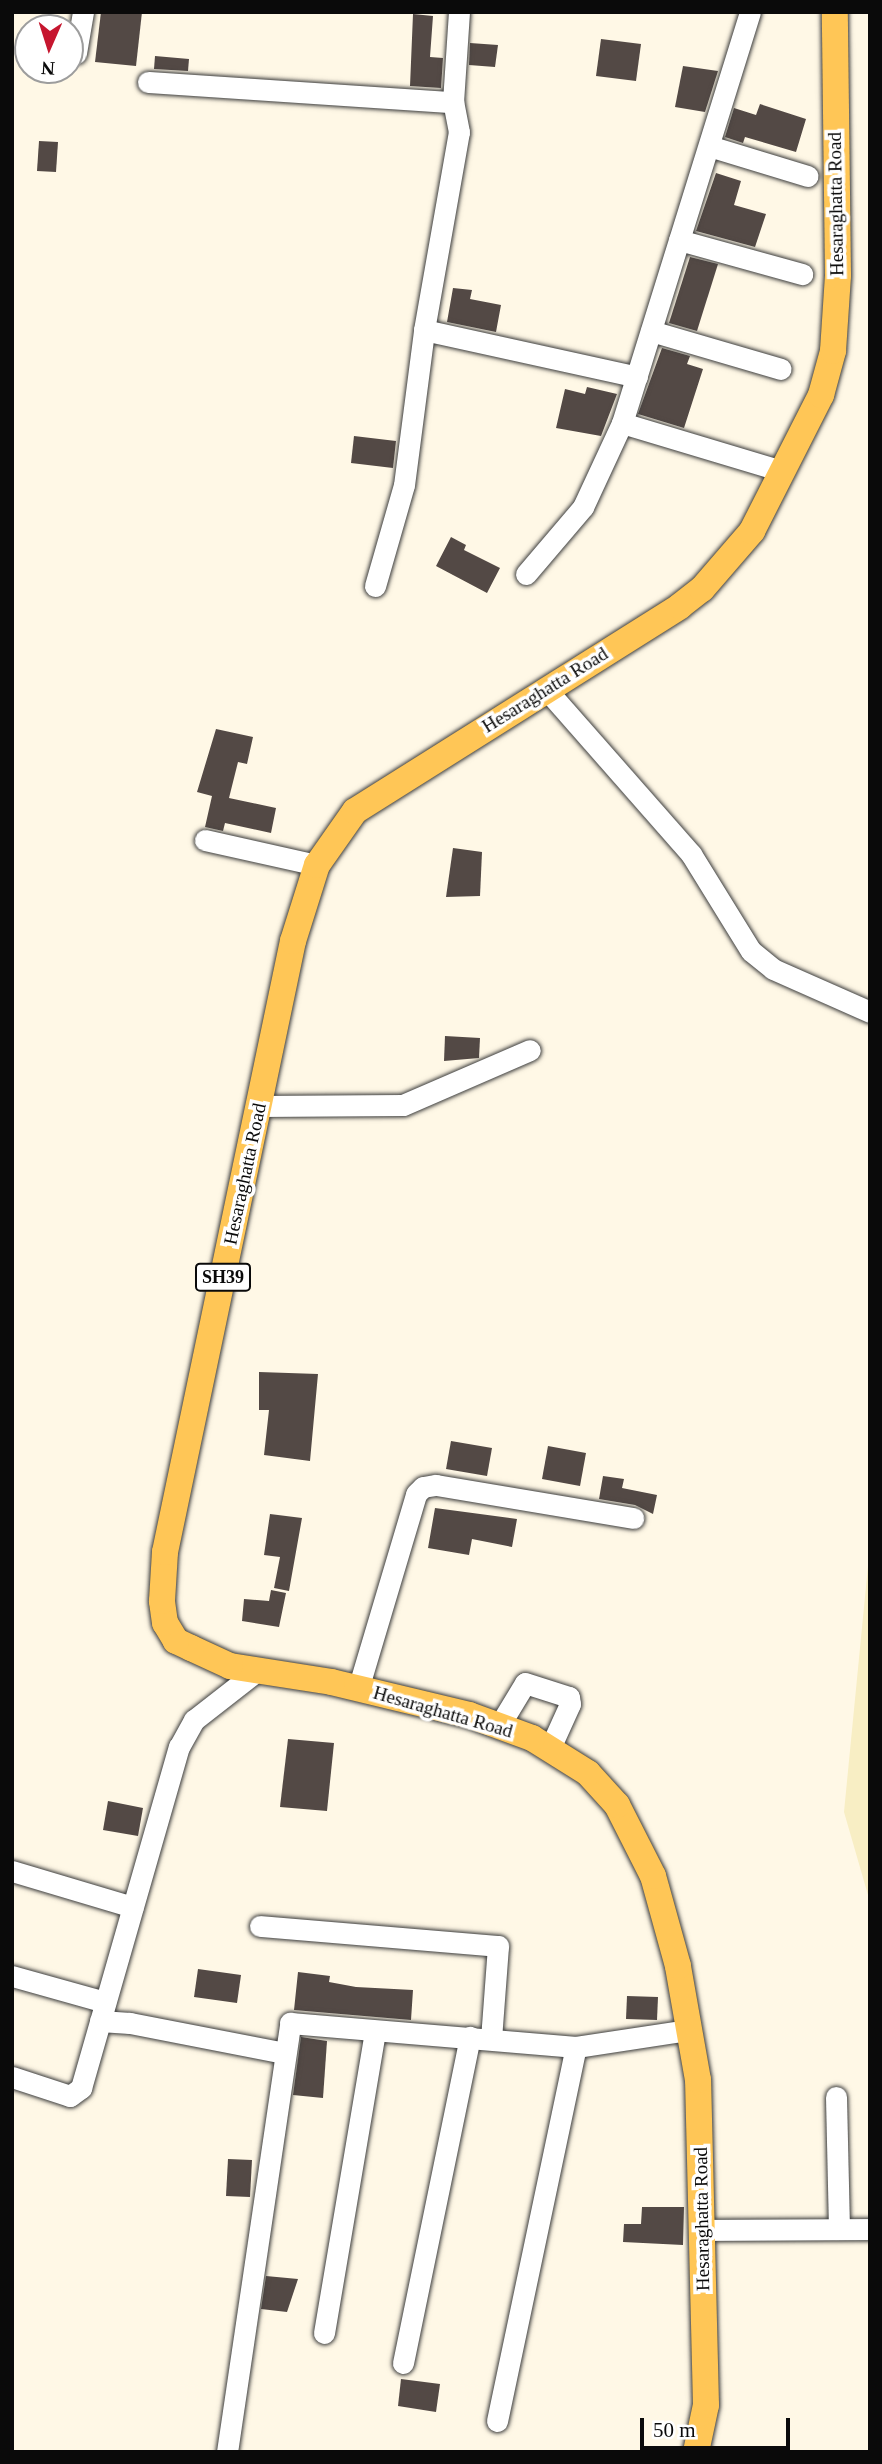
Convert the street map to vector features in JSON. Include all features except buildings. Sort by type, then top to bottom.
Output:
[{"type":"main road","name":"Hesaraghatta Road","points":[[696,2452],[706,2405],[698,2080],[660,1902],[636,1839],[617,1805],[588,1773],[550,1748],[499,1726],[358,1689],[230,1665],[176,1641],[165,1623],[162,1601],[165,1552],[259,1106],[300,913],[317,866],[355,811],[702,589],[752,531],[821,396],[833,351],[838,275],[835,12]]},
{"type":"street","points":[[375,586],[404,485],[424,330],[459,132],[453,102],[459,12]]},
{"type":"street","points":[[526,574],[583,507],[622,423],[750,12]]},
{"type":"street","points":[[148,82],[453,102]]},
{"type":"street","points":[[709,146],[808,176]]},
{"type":"street","points":[[679,240],[802,274]]},
{"type":"street","points":[[424,330],[637,377]]},
{"type":"street","points":[[651,331],[781,369]]},
{"type":"street","points":[[622,423],[782,471]]},
{"type":"street","points":[[546,689],[691,854],[751,951],[773,969],[870,1012]]},
{"type":"street","points":[[205,840],[317,866]]},
{"type":"street","points":[[259,1106],[403,1105],[530,1050]]},
{"type":"street","points":[[358,1689],[416,1494],[423,1487],[436,1485],[634,1518]]},
{"type":"street","points":[[12,2077],[76,2094],[103,2012],[179,1747],[194,1720],[258,1670]]},
{"type":"street","points":[[499,1726],[525,1683],[569,1697],[570,1704],[550,1748]]},
{"type":"street","points":[[12,1871],[133,1908]]},
{"type":"street","points":[[260,1926],[498,1946],[491,2039]]},
{"type":"street","points":[[12,1976],[130,2023],[285,2053]]},
{"type":"street","points":[[227,2452],[290,2023],[576,2048],[689,2030]]},
{"type":"street","points":[[324,2333],[375,2032]]},
{"type":"street","points":[[402,2363],[470,2037]]},
{"type":"street","points":[[497,2421],[576,2048]]},
{"type":"street","points":[[836,2097],[839,2229]]},
{"type":"street","points":[[703,2231],[870,2229]]},
{"type":"shaded area","points":[[868,1566],[870,1567],[870,1902],[844,1812]]}]
